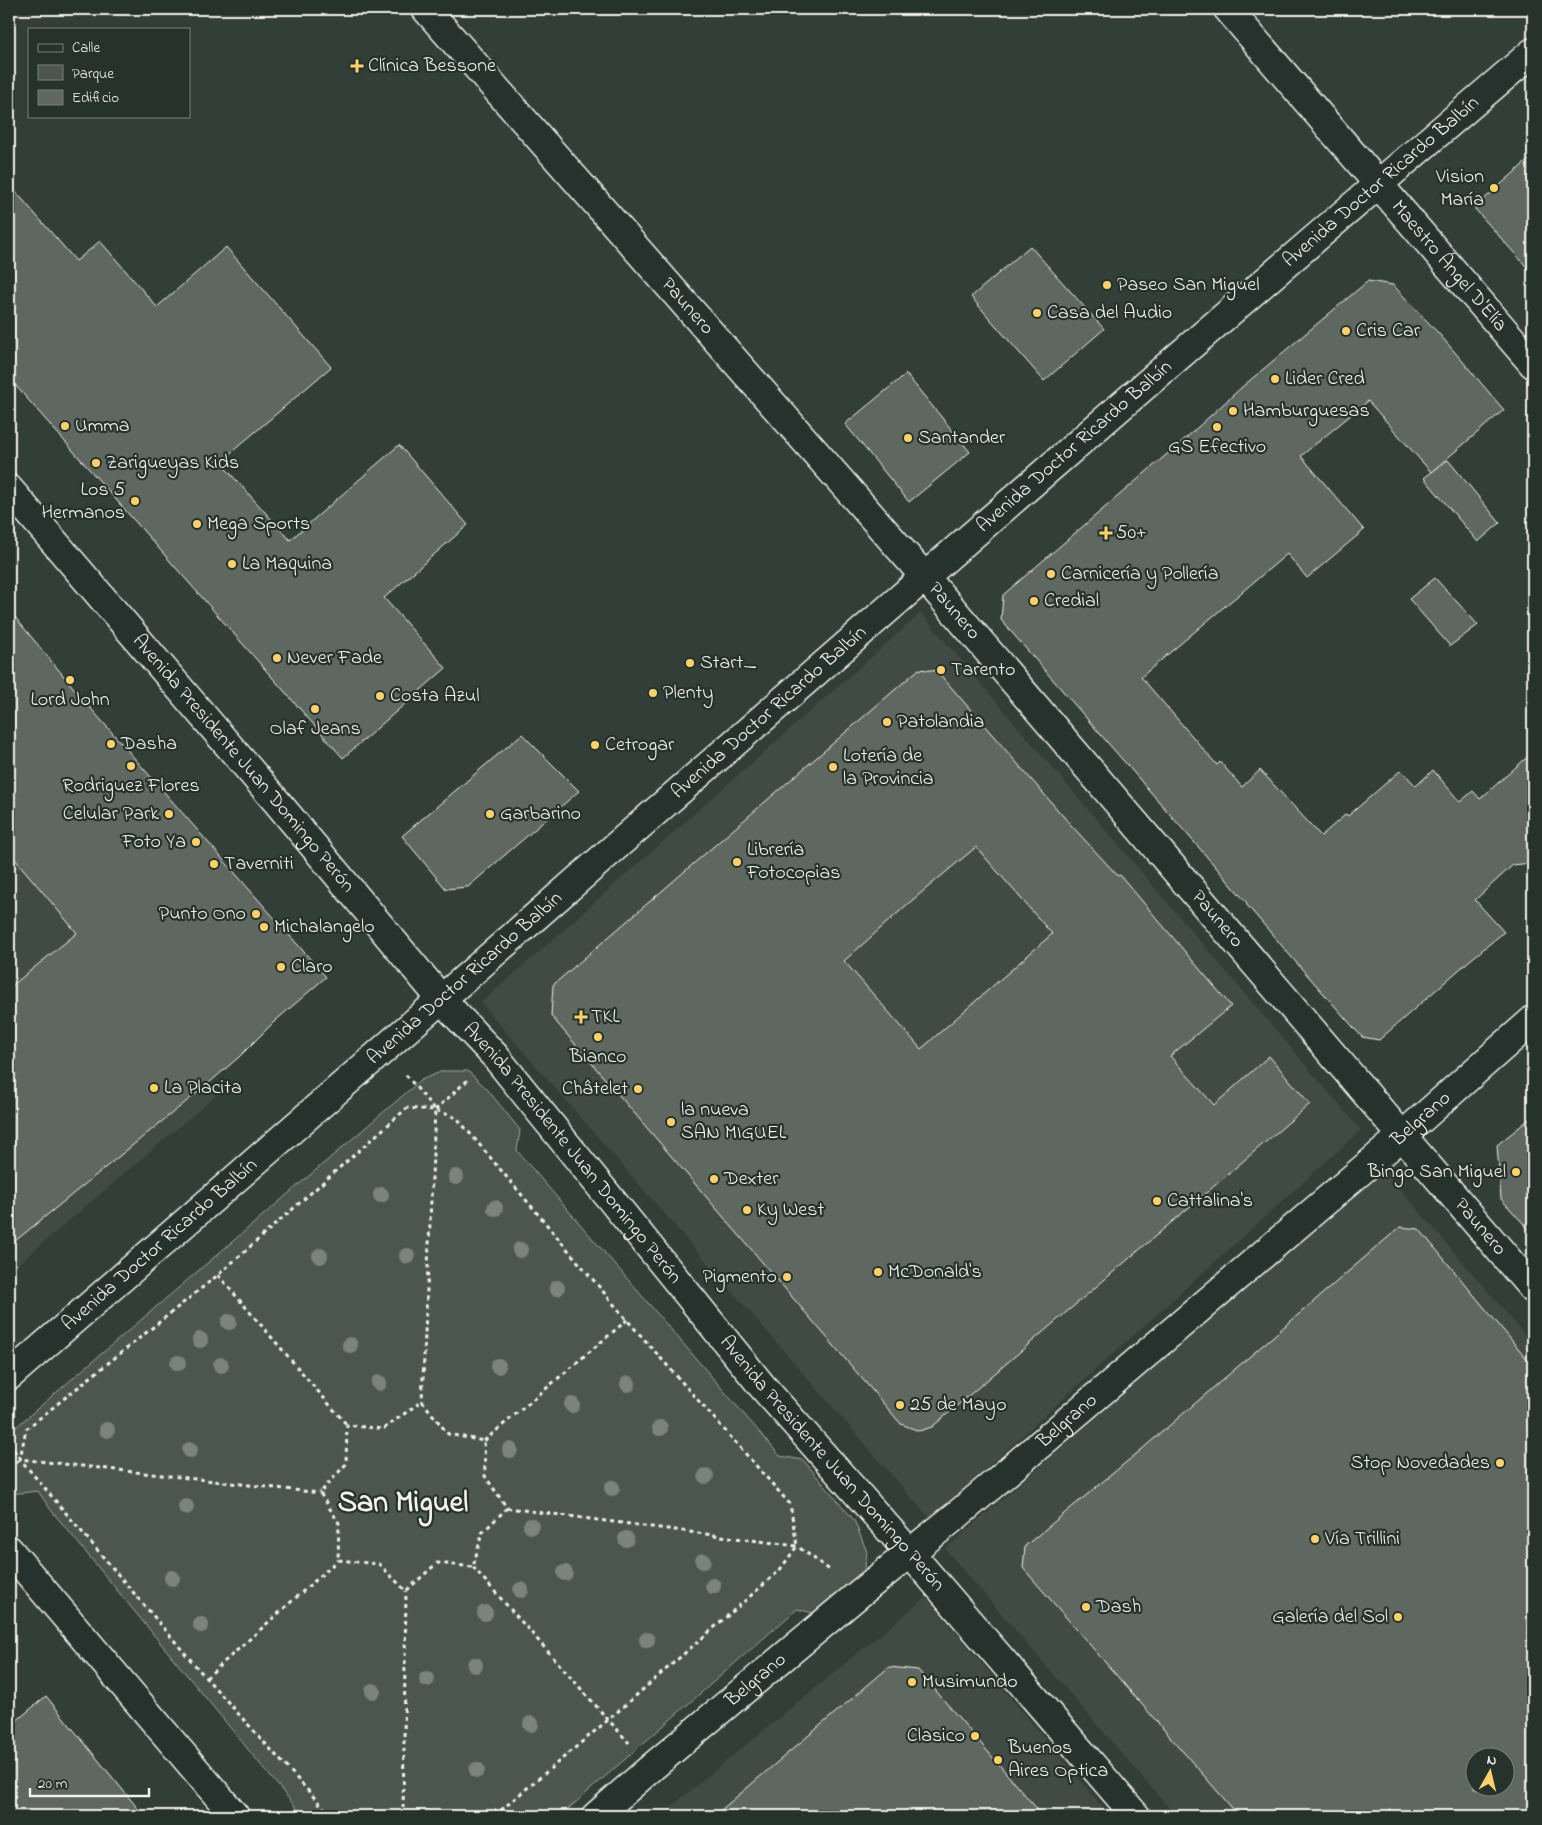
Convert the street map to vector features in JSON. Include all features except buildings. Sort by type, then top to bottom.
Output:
[{"type":"main road","name":"Paunero","points":[[426,9],[924,576],[1533,1289]]},
{"type":"main road","name":"Maestro Ángel D'Elía","points":[[1228,9],[1533,364]]},
{"type":"main road","name":"Avenida Doctor Ricardo Balbín","points":[[9,1376],[442,1000],[924,576],[1533,52]]},
{"type":"main road","name":"Avenida Presidente Juan Domingo Perón","points":[[9,489],[284,810],[442,1000],[495,1056],[762,1386],[910,1553],[1136,1816]]},
{"type":"main road","name":"Belgrano","points":[[596,1816],[860,1593],[972,1502],[1402,1136],[1533,1020]]},
{"type":"main road","points":[[9,1550],[235,1816]]},
{"type":"path","points":[[384,1050],[435,1110],[422,1401],[448,1434],[484,1441]]},
{"type":"path","points":[[435,1110],[495,1056]]},
{"type":"path","points":[[9,1468],[20,1459],[26,1429],[218,1275],[407,1108],[435,1110],[457,1118],[627,1320],[790,1504],[797,1546],[779,1571],[608,1720],[494,1816]]},
{"type":"path","points":[[218,1275],[347,1425],[346,1464],[320,1493]]},
{"type":"path","points":[[484,1441],[627,1320]]},
{"type":"path","points":[[347,1425],[382,1429],[422,1401]]},
{"type":"path","points":[[484,1441],[485,1476],[507,1508],[797,1546],[860,1593]]},
{"type":"path","points":[[9,1443],[20,1459],[206,1678],[330,1816]]},
{"type":"path","points":[[20,1459],[320,1493]]},
{"type":"path","points":[[206,1678],[338,1560],[339,1523],[320,1493]]},
{"type":"path","points":[[473,1567],[482,1533],[507,1508]]},
{"type":"path","points":[[338,1560],[379,1564],[406,1591],[403,1816]]},
{"type":"path","points":[[406,1591],[437,1563],[473,1567],[651,1768]]},
{"type":"shaded area","points":[[921,613],[1361,1130],[930,1519],[481,1003]]},
{"type":"shaded area","points":[[9,852],[209,1083],[221,1091],[9,1272]]},
{"type":"shaded area","points":[[1383,1169],[1533,1344],[1533,1816],[1176,1816],[945,1549]]},
{"type":"shaded area","points":[[926,1597],[1110,1816],[661,1816],[686,1794]]},
{"type":"green space","points":[[443,1071],[468,1071],[487,1089],[520,1130],[517,1151],[780,1456],[803,1460],[854,1520],[867,1552],[863,1580],[825,1616],[797,1609],[560,1816],[303,1816],[51,1510],[38,1491],[10,1494],[9,1433],[421,1080]]},
{"type":"place","name":"Clínica Bessone","points":[[357,66]]},
{"type":"place","name":"Vision María","points":[[1494,188]]},
{"type":"place","name":"Paseo San Miguel","points":[[1107,285]]},
{"type":"place","name":"Casa del Audio","points":[[1037,313]]},
{"type":"place","name":"Cris Car","points":[[1346,331]]},
{"type":"place","name":"Lider Cred","points":[[1275,379]]},
{"type":"place","name":"Hamburguesas","points":[[1233,411]]},
{"type":"place","name":"Umma","points":[[65,426]]},
{"type":"place","name":"GS Efectivo","points":[[1217,427]]},
{"type":"place","name":"Santander","points":[[908,438]]},
{"type":"place","name":"Zarigueyas Kids","points":[[96,463]]},
{"type":"place","name":"Los 5 Hermanos","points":[[135,501]]},
{"type":"place","name":"Mega Sports","points":[[197,524]]},
{"type":"place","name":"50+","points":[[1106,533]]},
{"type":"place","name":"La Maquina","points":[[232,564]]},
{"type":"place","name":"Carnicería y Pollería","points":[[1051,574]]},
{"type":"place","name":"Credial","points":[[1034,601]]},
{"type":"place","name":"Never Fade","points":[[277,658]]},
{"type":"place","name":"Start_","points":[[690,663]]},
{"type":"place","name":"Tarento","points":[[941,670]]},
{"type":"place","name":"Lord John","points":[[70,680]]},
{"type":"place","name":"Plenty","points":[[653,693]]},
{"type":"place","name":"Costa Azul","points":[[380,696]]},
{"type":"place","name":"Olaf Jeans","points":[[315,709]]},
{"type":"place","name":"Patolandia","points":[[887,722]]},
{"type":"place","name":"Dasha","points":[[111,744]]},
{"type":"place","name":"Cetrogar","points":[[595,745]]},
{"type":"place","name":"Rodriguez Flores","points":[[131,766]]},
{"type":"place","name":"Lotería de la Provincia","points":[[833,767]]},
{"type":"place","name":"Celular Park","points":[[169,814]]},
{"type":"place","name":"Garbarino","points":[[490,814]]},
{"type":"place","name":"Foto Ya","points":[[196,842]]},
{"type":"place","name":"Librería Fotocopias","points":[[737,862]]},
{"type":"place","name":"Taverniti","points":[[214,864]]},
{"type":"place","name":"Punto Ono","points":[[256,914]]},
{"type":"place","name":"Michalangelo","points":[[264,927]]},
{"type":"place","name":"Claro","points":[[281,967]]},
{"type":"place","name":"TKL","points":[[581,1017]]},
{"type":"place","name":"Bianco","points":[[598,1037]]},
{"type":"place","name":"La Placita","points":[[154,1088]]},
{"type":"place","name":"Châtelet","points":[[638,1089]]},
{"type":"place","name":"la nueva SAN MIGUEL","points":[[671,1122]]},
{"type":"place","name":"Bingo San Miguel","points":[[1516,1172]]},
{"type":"place","name":"Dexter","points":[[714,1179]]},
{"type":"place","name":"Cattalina's","points":[[1157,1201]]},
{"type":"place","name":"Ky West","points":[[747,1210]]},
{"type":"place","name":"McDonald's","points":[[878,1272]]},
{"type":"place","name":"Pigmento","points":[[787,1277]]},
{"type":"place","name":"25 de Mayo","points":[[900,1405]]},
{"type":"place","name":"Stop Novedades","points":[[1500,1463]]},
{"type":"place","name":"Vía Trillini","points":[[1315,1539]]},
{"type":"place","name":"Dash","points":[[1086,1607]]},
{"type":"place","name":"Galería del Sol","points":[[1398,1617]]},
{"type":"place","name":"Musimundo","points":[[912,1682]]},
{"type":"place","name":"Clasico","points":[[975,1736]]},
{"type":"place","name":"Buenos Aires Optica","points":[[998,1760]]},
{"type":"district","name":"San Miguel","points":[[403,1504]]}]
